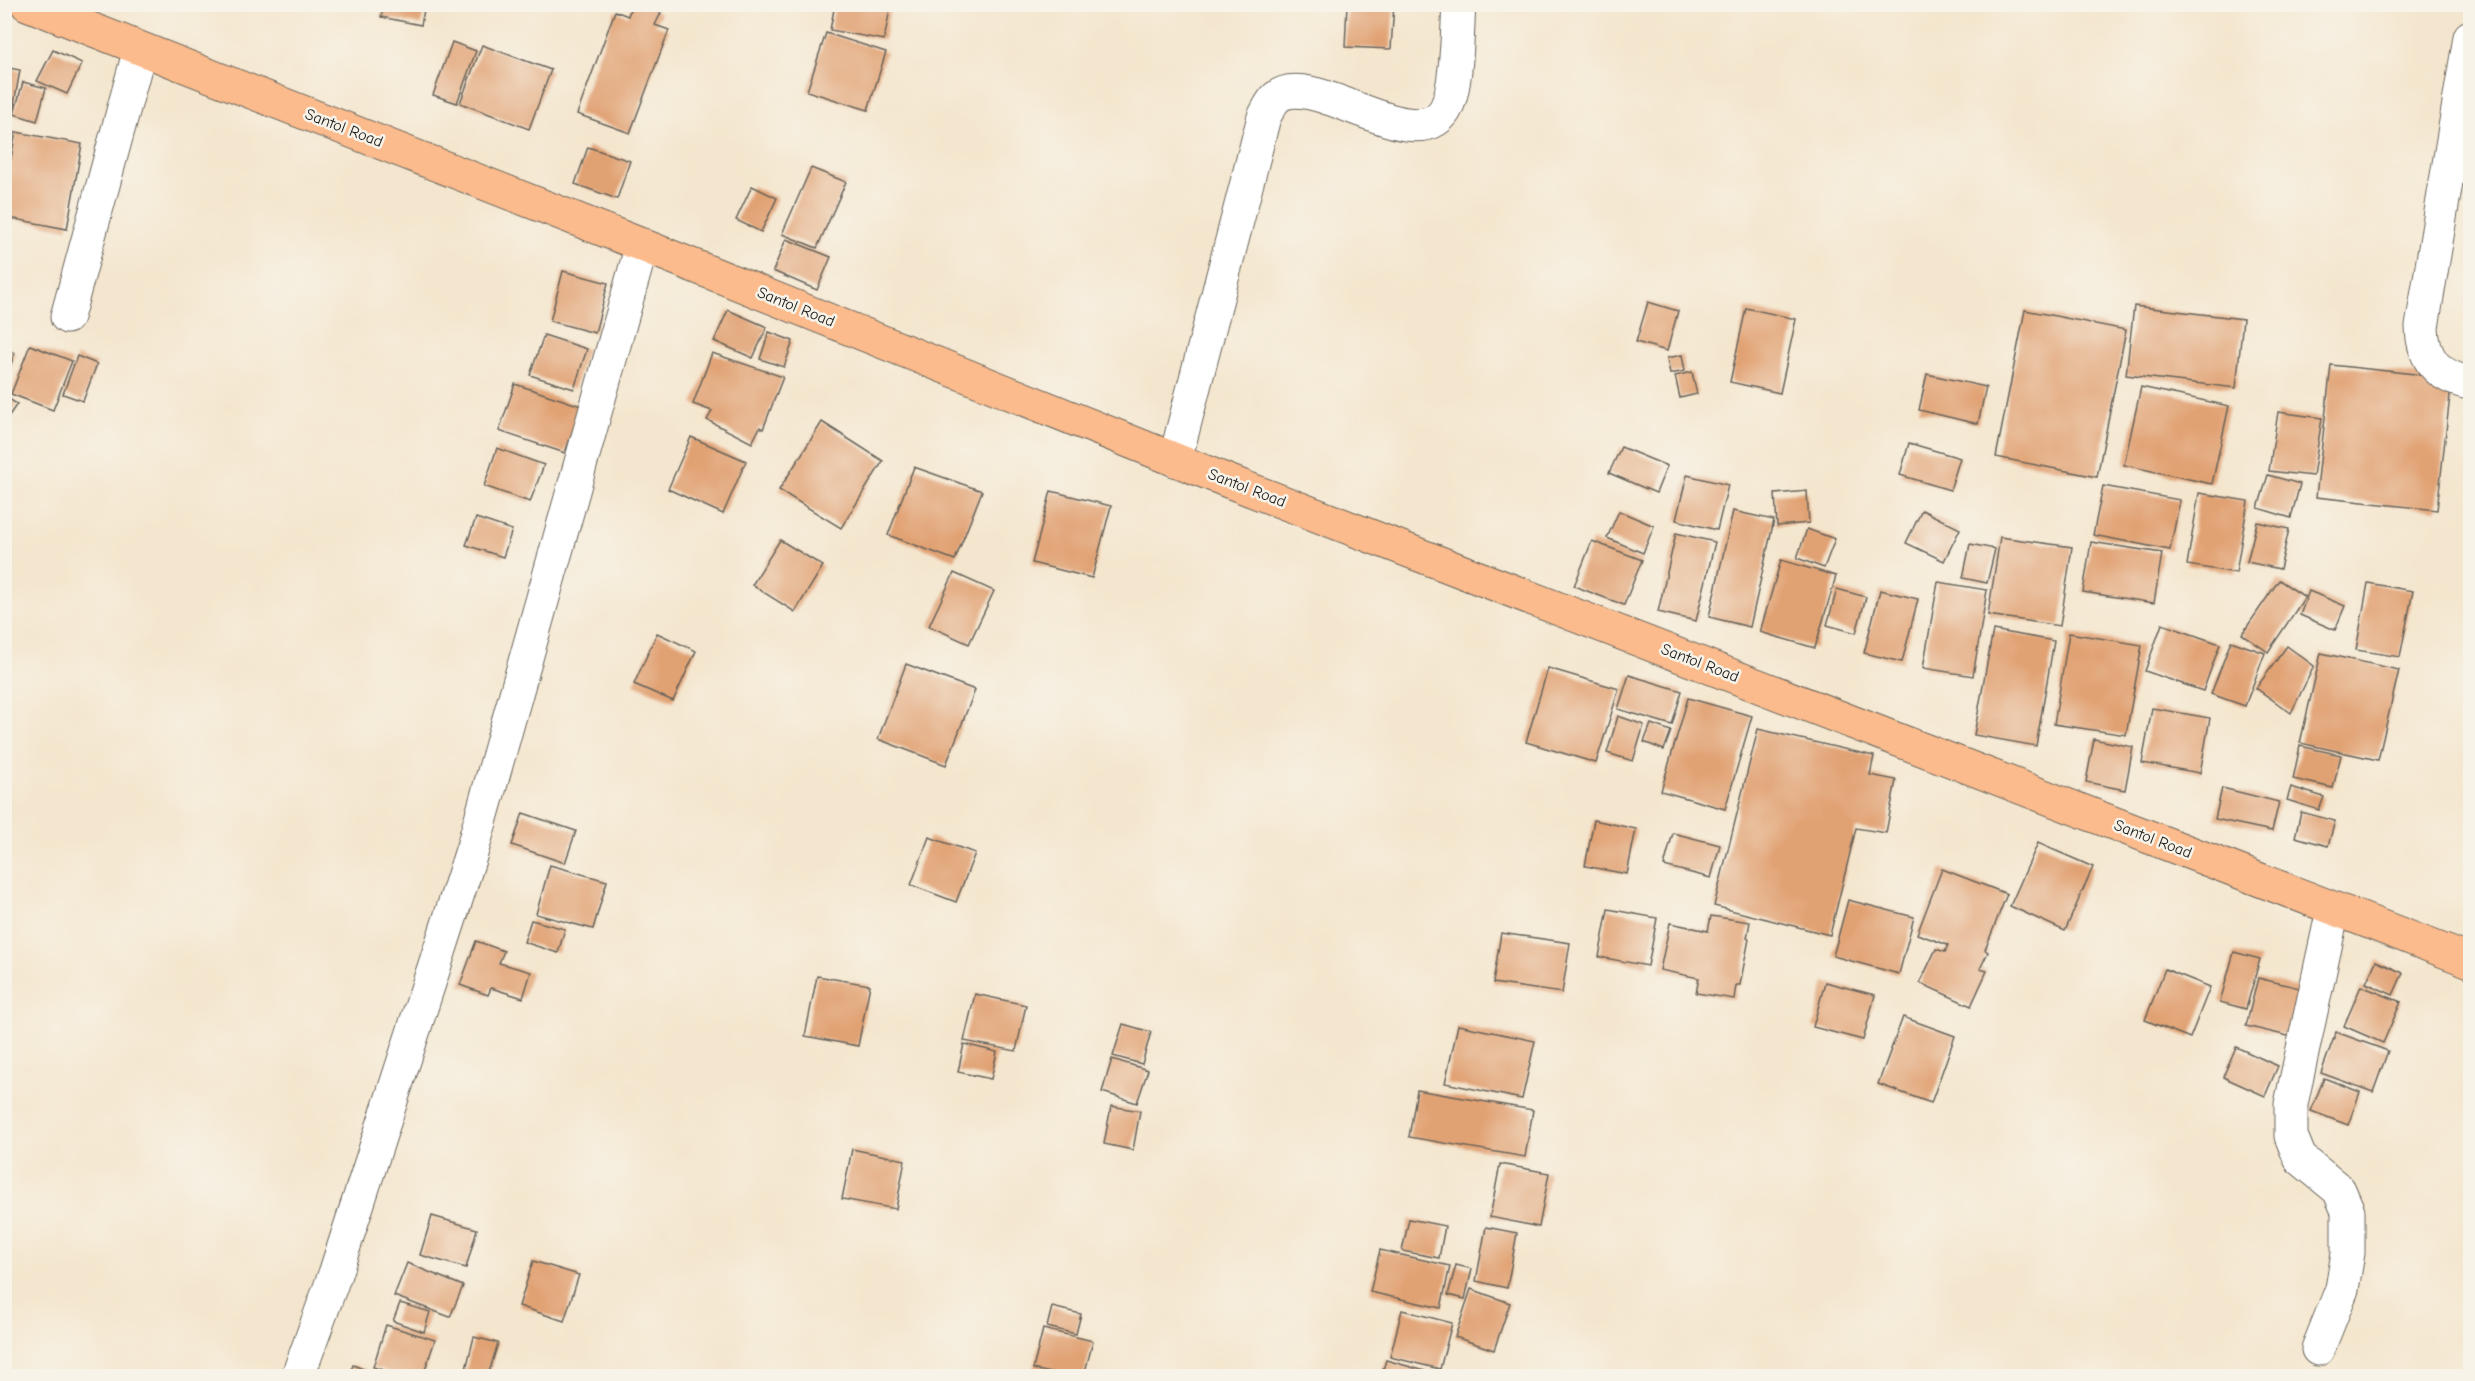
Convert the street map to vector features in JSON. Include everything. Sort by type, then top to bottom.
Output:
[{"type":"main road","name":"Santol Road","points":[[27,4],[642,245],[1175,460],[2333,910],[2470,961]]},
{"type":"street","points":[[1175,460],[1264,117],[1270,105],[1277,97],[1286,93],[1298,92],[1323,97],[1407,125],[1432,122],[1442,115],[1448,105],[1453,85],[1459,4]]},
{"type":"street","points":[[2470,37],[2422,334],[2427,355],[2435,368],[2442,374],[2470,383]]},
{"type":"street","points":[[68,317],[140,49]]},
{"type":"street","points":[[298,1377],[338,1262],[473,847],[642,245]]},
{"type":"street","points":[[2318,1349],[2342,1289],[2348,1253],[2348,1211],[2339,1190],[2300,1158],[2290,1136],[2291,1104],[2333,910]]},
{"type":"building","points":[[632,4],[641,4],[661,13],[655,25],[669,30],[630,133],[577,114],[615,11],[628,16]]},
{"type":"building","points":[[835,4],[891,4],[884,40],[830,30]]},
{"type":"building","points":[[1347,4],[1394,4],[1391,49],[1345,47]]},
{"type":"building","points":[[384,5],[425,5],[421,25],[381,17]]},
{"type":"building","points":[[826,33],[886,52],[868,110],[807,91]]},
{"type":"building","points":[[452,42],[476,51],[457,103],[433,95]]},
{"type":"building","points":[[482,45],[551,70],[529,129],[460,103]]},
{"type":"building","points":[[53,50],[82,63],[67,94],[37,81]]},
{"type":"building","points":[[4,67],[20,70],[12,116],[4,115]]},
{"type":"building","points":[[23,82],[46,88],[37,121],[14,114]]},
{"type":"building","points":[[16,132],[82,144],[67,229],[4,217],[4,195]]},
{"type":"building","points":[[588,147],[630,161],[617,199],[575,184]]},
{"type":"building","points":[[811,168],[846,182],[817,248],[782,234]]},
{"type":"building","points":[[752,186],[777,198],[761,232],[736,220]]},
{"type":"building","points":[[786,239],[831,257],[817,290],[773,271]]},
{"type":"building","points":[[563,271],[608,283],[595,333],[550,321]]},
{"type":"building","points":[[1648,302],[1678,311],[1667,351],[1636,342]]},
{"type":"building","points":[[2134,306],[2243,319],[2236,388],[2126,375]]},
{"type":"building","points":[[1746,308],[1796,319],[1780,393],[1730,382]]},
{"type":"building","points":[[728,310],[767,327],[753,358],[714,341]]},
{"type":"building","points":[[2025,310],[2126,330],[2097,477],[1996,457]]},
{"type":"building","points":[[769,332],[793,341],[784,367],[760,359]]},
{"type":"building","points":[[544,335],[587,349],[574,389],[530,375]]},
{"type":"building","points":[[30,345],[72,361],[53,410],[11,394]]},
{"type":"building","points":[[4,349],[15,353],[5,380],[4,380]]},
{"type":"building","points":[[712,353],[783,377],[763,429],[760,427],[752,443],[707,420],[712,411],[693,404]]},
{"type":"building","points":[[1682,355],[1685,371],[1670,374],[1667,358]]},
{"type":"building","points":[[77,356],[97,364],[83,401],[63,394]]},
{"type":"building","points":[[2331,365],[2452,378],[2437,510],[2316,497]]},
{"type":"building","points":[[1692,372],[1697,394],[1680,398],[1675,376]]},
{"type":"building","points":[[1927,374],[1986,387],[1978,424],[1919,410]]},
{"type":"building","points":[[515,384],[581,406],[565,453],[499,431]]},
{"type":"building","points":[[2141,387],[2229,406],[2212,484],[2124,465]]},
{"type":"building","points":[[4,396],[17,404],[4,423]]},
{"type":"building","points":[[2278,412],[2322,418],[2313,476],[2269,471]]},
{"type":"building","points":[[822,422],[883,461],[841,528],[779,490]]},
{"type":"building","points":[[691,437],[746,461],[723,514],[668,489]]},
{"type":"building","points":[[1909,443],[1960,458],[1950,490],[1900,475]]},
{"type":"building","points":[[1621,447],[1667,466],[1656,493],[1609,473]]},
{"type":"building","points":[[497,448],[544,465],[530,502],[484,486]]},
{"type":"building","points":[[914,467],[982,491],[955,560],[888,535]]},
{"type":"building","points":[[1687,475],[1728,485],[1717,530],[1676,520]]},
{"type":"building","points":[[2268,475],[2300,484],[2291,518],[2258,508]]},
{"type":"building","points":[[2103,486],[2180,500],[2170,550],[2093,535]]},
{"type":"building","points":[[1051,491],[1111,506],[1092,578],[1032,563]]},
{"type":"building","points":[[1807,491],[1809,523],[1777,526],[1775,494]]},
{"type":"building","points":[[2199,493],[2248,501],[2236,573],[2187,565]]},
{"type":"building","points":[[1922,510],[1960,529],[1944,561],[1906,543]]},
{"type":"building","points":[[1619,511],[1654,526],[1643,553],[1607,538]]},
{"type":"building","points":[[1733,511],[1774,520],[1750,627],[1709,617]]},
{"type":"building","points":[[476,518],[512,530],[503,557],[466,545]]},
{"type":"building","points":[[2257,522],[2289,529],[2280,569],[2247,562]]},
{"type":"building","points":[[1807,529],[1835,539],[1824,568],[1797,558]]},
{"type":"building","points":[[1676,533],[1715,542],[1696,621],[1658,612]]},
{"type":"building","points":[[2000,537],[2072,547],[2060,626],[1988,615]]},
{"type":"building","points":[[780,540],[823,566],[795,612],[752,585]]},
{"type":"building","points":[[1592,541],[1642,560],[1624,605],[1574,586]]},
{"type":"building","points":[[2091,542],[2162,553],[2154,603],[2083,592]]},
{"type":"building","points":[[1970,544],[1995,549],[1987,583],[1963,578]]},
{"type":"building","points":[[1781,560],[1836,576],[1815,648],[1760,632]]},
{"type":"building","points":[[954,573],[994,591],[969,644],[929,626]]},
{"type":"building","points":[[2279,580],[2305,597],[2268,652],[2242,634]]},
{"type":"building","points":[[1938,582],[1987,590],[1973,676],[1923,668]]},
{"type":"building","points":[[2368,583],[2413,591],[2400,657],[2356,650]]},
{"type":"building","points":[[1837,589],[1866,597],[1856,633],[1827,625]]},
{"type":"building","points":[[1880,590],[1918,599],[1902,662],[1864,653]]},
{"type":"building","points":[[2309,591],[2345,606],[2335,630],[2300,615]]},
{"type":"building","points":[[2162,624],[2220,644],[2203,691],[2145,671]]},
{"type":"building","points":[[1993,630],[2054,641],[2036,746],[1974,735]]},
{"type":"building","points":[[657,633],[696,651],[673,701],[634,684]]},
{"type":"building","points":[[2069,633],[2142,645],[2126,735],[2054,724]]},
{"type":"building","points":[[2231,641],[2265,653],[2245,706],[2211,694]]},
{"type":"building","points":[[2287,646],[2314,666],[2291,713],[2256,688]]},
{"type":"building","points":[[2321,653],[2399,670],[2378,760],[2300,743]]},
{"type":"building","points":[[906,664],[975,690],[946,765],[878,739]]},
{"type":"building","points":[[1548,668],[1619,689],[1596,763],[1526,742]]},
{"type":"building","points":[[1629,675],[1682,691],[1672,725],[1618,709]]},
{"type":"building","points":[[1688,698],[1752,716],[1725,809],[1661,791]]},
{"type":"building","points":[[2152,708],[2210,718],[2200,773],[2142,763]]},
{"type":"building","points":[[1618,716],[1644,725],[1633,761],[1607,753]]},
{"type":"building","points":[[1651,724],[1671,731],[1664,750],[1644,742]]},
{"type":"building","points":[[1758,729],[1874,756],[1870,775],[1896,780],[1886,833],[1856,828],[1830,935],[1714,906]]},
{"type":"building","points":[[2094,739],[2133,747],[2125,790],[2086,782]]},
{"type":"building","points":[[2300,746],[2341,755],[2333,788],[2293,779]]},
{"type":"building","points":[[2291,787],[2324,797],[2319,810],[2287,800]]},
{"type":"building","points":[[2222,788],[2279,802],[2272,831],[2215,819]]},
{"type":"building","points":[[2301,812],[2335,821],[2328,846],[2295,837]]},
{"type":"building","points":[[523,813],[576,831],[565,863],[512,845]]},
{"type":"building","points":[[1594,820],[1636,829],[1627,874],[1585,866]]},
{"type":"building","points":[[1673,833],[1720,845],[1711,878],[1664,866]]},
{"type":"building","points":[[929,837],[975,853],[956,902],[911,885]]},
{"type":"building","points":[[2038,843],[2093,867],[2065,931],[2010,906]]},
{"type":"building","points":[[550,865],[607,881],[593,929],[536,914]]},
{"type":"building","points":[[1942,869],[2007,894],[1980,969],[1987,971],[1971,1006],[1920,983],[1936,949],[1945,952],[1948,945],[1917,934]]},
{"type":"building","points":[[1848,900],[1914,917],[1899,974],[1833,956]]},
{"type":"building","points":[[1608,909],[1657,918],[1648,966],[1599,957]]},
{"type":"building","points":[[1711,916],[1750,922],[1740,985],[1736,985],[1734,999],[1696,993],[1699,978],[1660,970],[1670,923],[1708,931]]},
{"type":"building","points":[[531,920],[565,929],[558,953],[524,942]]},
{"type":"building","points":[[1501,933],[1570,943],[1562,993],[1493,983]]},
{"type":"building","points":[[476,941],[504,951],[499,963],[531,972],[523,998],[491,988],[488,995],[460,985]]},
{"type":"building","points":[[2234,952],[2260,959],[2246,1009],[2220,1002]]},
{"type":"building","points":[[2376,961],[2403,973],[2393,995],[2366,983]]},
{"type":"building","points":[[2165,969],[2210,987],[2190,1038],[2145,1020]]},
{"type":"building","points":[[817,976],[870,985],[858,1046],[805,1036]]},
{"type":"building","points":[[2258,978],[2312,991],[2300,1039],[2246,1026]]},
{"type":"building","points":[[1825,982],[1875,995],[1863,1040],[1813,1027]]},
{"type":"building","points":[[2361,986],[2401,1002],[2383,1043],[2344,1026]]},
{"type":"building","points":[[975,994],[1026,1005],[1016,1051],[964,1041]]},
{"type":"building","points":[[1903,1017],[1955,1036],[1931,1103],[1878,1084]]},
{"type":"building","points":[[1123,1024],[1151,1032],[1142,1064],[1113,1056]]},
{"type":"building","points":[[1458,1025],[1535,1041],[1522,1099],[1445,1083]]},
{"type":"building","points":[[2336,1032],[2388,1051],[2373,1092],[2321,1073]]},
{"type":"building","points":[[964,1044],[997,1052],[991,1079],[958,1072]]},
{"type":"building","points":[[2236,1047],[2278,1066],[2265,1096],[2223,1077]]},
{"type":"building","points":[[1112,1059],[1148,1070],[1137,1103],[1102,1092]]},
{"type":"building","points":[[2324,1078],[2360,1092],[2348,1125],[2311,1111]]},
{"type":"building","points":[[1417,1090],[1533,1110],[1525,1157],[1409,1137]]},
{"type":"building","points":[[1111,1106],[1140,1111],[1133,1150],[1104,1144]]},
{"type":"building","points":[[852,1149],[905,1160],[896,1209],[842,1199]]},
{"type":"building","points":[[1500,1164],[1549,1173],[1539,1227],[1490,1217]]},
{"type":"building","points":[[432,1216],[477,1229],[466,1268],[420,1255]]},
{"type":"building","points":[[1409,1219],[1445,1226],[1439,1258],[1402,1251]]},
{"type":"building","points":[[1486,1227],[1517,1233],[1507,1288],[1476,1281]]},
{"type":"building","points":[[1380,1250],[1450,1266],[1441,1308],[1370,1292]]},
{"type":"building","points":[[533,1261],[579,1275],[564,1321],[519,1306]]},
{"type":"building","points":[[407,1263],[463,1286],[450,1317],[394,1296]]},
{"type":"building","points":[[1456,1265],[1472,1269],[1465,1299],[1448,1295]]},
{"type":"building","points":[[1471,1289],[1510,1303],[1494,1350],[1455,1337]]},
{"type":"building","points":[[400,1303],[430,1312],[424,1332],[393,1321]]},
{"type":"building","points":[[1052,1307],[1081,1314],[1076,1334],[1047,1327]]},
{"type":"building","points":[[1402,1310],[1452,1323],[1440,1369],[1390,1357]]},
{"type":"building","points":[[386,1325],[435,1340],[423,1376],[402,1376],[373,1367]]},
{"type":"building","points":[[1043,1329],[1093,1341],[1084,1376],[1064,1376],[1033,1369]]},
{"type":"building","points":[[474,1337],[498,1343],[488,1376],[465,1373]]},
{"type":"building","points":[[1386,1360],[1443,1376],[1381,1376]]},
{"type":"building","points":[[353,1365],[376,1374],[375,1376],[349,1376]]}]
